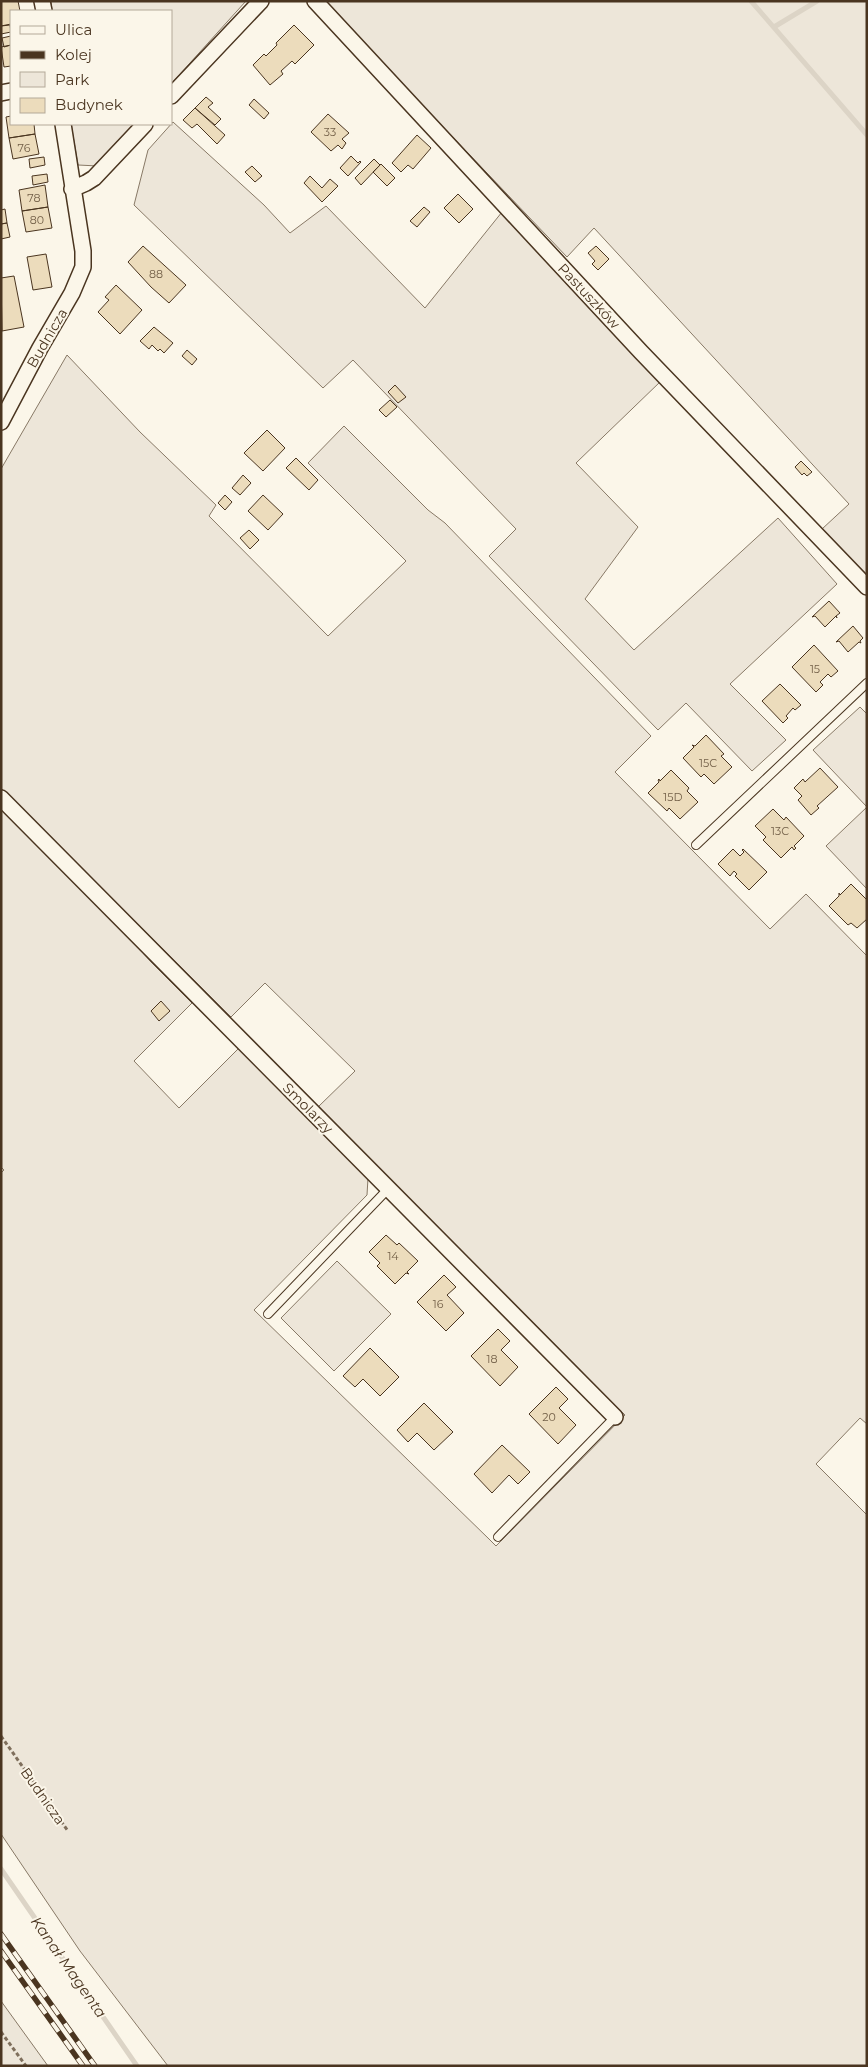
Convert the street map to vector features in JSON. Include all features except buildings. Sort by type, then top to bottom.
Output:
[{"type":"street","points":[[172,95],[261,1]]},
{"type":"street","name":"Pastuszków","points":[[315,1],[634,345],[867,587]]},
{"type":"street","name":"Budnicza","points":[[1,422],[40,348],[72,293],[83,267],[83,251],[63,125]]},
{"type":"street","points":[[72,189],[94,178],[144,125]]},
{"type":"street","name":"Smolarzy","points":[[1,798],[615,1417]]},
{"type":"lane","points":[[696,845],[867,682]]},
{"type":"lane","points":[[268,1314],[388,1189]]},
{"type":"lane","points":[[498,1537],[615,1417]]},
{"type":"path","name":"Budnicza","points":[[1,1736],[68,1831]]},
{"type":"path","points":[[1,2032],[26,2066]]},
{"type":"green space","points":[[51,1],[246,1],[172,83],[172,10],[52,10]]},
{"type":"green space","points":[[323,1],[867,1],[867,578],[822,529],[849,504],[594,228],[567,257]]},
{"type":"green space","points":[[173,122],[264,205],[290,233],[326,206],[425,308],[502,212],[661,381],[576,463],[638,527],[585,599],[634,650],[778,518],[837,584],[730,684],[786,740],[752,771],[686,703],[658,730],[489,556],[516,529],[353,360],[323,388],[134,205],[148,150]]},
{"type":"green space","points":[[71,125],[135,125],[98,166],[78,165]]},
{"type":"green space","points":[[67,355],[140,432],[216,505],[209,516],[328,636],[406,561],[308,463],[344,426],[428,510],[445,523],[651,736],[615,772],[770,929],[806,894],[867,956],[867,1424],[860,1418],[816,1464],[867,1515],[867,2066],[168,2066],[80,1951],[1,1834],[1,1173],[4,1170],[1,1167],[1,809],[120,927],[151,962],[192,1003],[134,1061],[179,1108],[239,1048],[368,1178],[367,1195],[254,1310],[496,1546],[625,1415],[318,1107],[355,1071],[265,983],[231,1017],[1,788],[1,469]]},
{"type":"green space","points":[[860,707],[867,714],[867,807],[813,750]]},
{"type":"green space","points":[[867,807],[867,889],[826,846]]},
{"type":"green space","points":[[337,1261],[391,1314],[334,1371],[281,1318]]},
{"type":"green space","points":[[1,2001],[48,2066],[1,2066]]},
{"type":"waterway","points":[[751,1],[867,135]]},
{"type":"waterway","points":[[774,27],[817,1]]},
{"type":"waterway","name":"Kanał Magenta","points":[[1,1869],[137,2066]]},
{"type":"railway","points":[[1,1934],[95,2066]]},
{"type":"railway","points":[[1,1951],[83,2066]]}]
